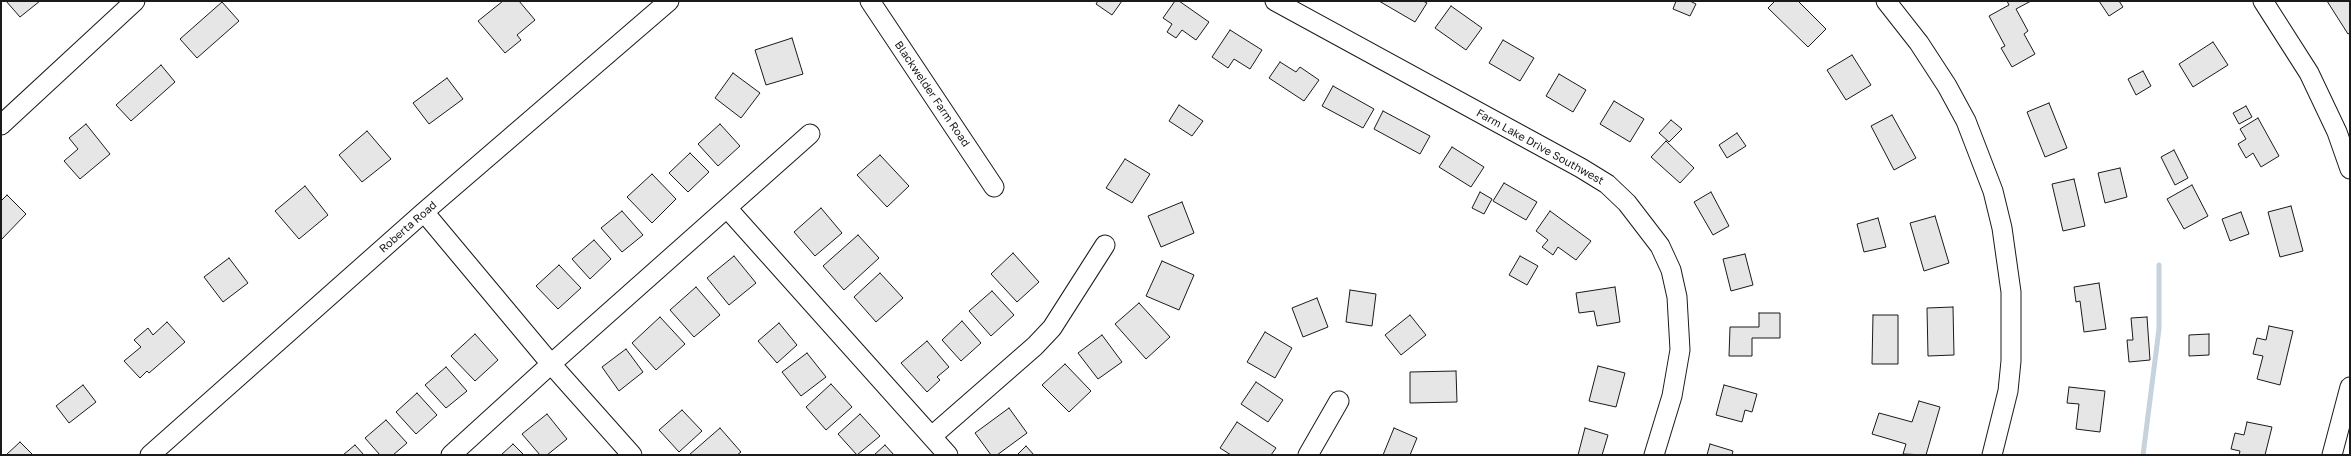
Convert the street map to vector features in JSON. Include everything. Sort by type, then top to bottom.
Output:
[{"type":"street","points":[[1,125],[135,1]]},
{"type":"street","name":"Roberta Road","points":[[150,455],[424,212],[669,1]]},
{"type":"street","name":"Blackwelder Farm Road","points":[[870,1],[994,187]]},
{"type":"street","name":"Farm Lake Drive Southwest","points":[[1275,1],[1581,168],[1606,184],[1628,202],[1660,246],[1671,270],[1677,297],[1680,350],[1672,396],[1654,455]]},
{"type":"street","points":[[1886,1],[1918,43],[1947,86],[1966,121],[1993,191],[2002,228],[2011,292],[2011,361],[2008,391],[1992,455]]},
{"type":"street","points":[[2263,1],[2344,126],[2350,168]]},
{"type":"street","points":[[451,455],[810,134]]},
{"type":"street","points":[[727,208],[948,455]]},
{"type":"street","points":[[424,212],[551,364],[632,455]]},
{"type":"street","points":[[932,436],[1035,346],[1052,328],[1105,245]]},
{"type":"street","points":[[2332,455],[2350,387]]},
{"type":"street","points":[[1308,455],[1339,401]]},
{"type":"building","points":[[6,1],[40,1],[20,17]]},
{"type":"building","points":[[503,1],[519,1],[535,20],[517,35],[521,40],[505,53],[478,21]]},
{"type":"building","points":[[1098,1],[1122,1],[1112,15],[1096,4]]},
{"type":"building","points":[[1175,1],[1179,1],[1209,22],[1196,40],[1182,30],[1176,38],[1167,32],[1172,24],[1163,18]]},
{"type":"building","points":[[1379,1],[1423,1],[1427,3],[1415,22]]},
{"type":"building","points":[[1676,1],[1690,1],[1696,4],[1690,16],[1673,9]]},
{"type":"building","points":[[1775,1],[1798,1],[1826,29],[1808,47],[1768,8]]},
{"type":"building","points":[[2007,1],[2031,1],[2016,9],[2028,31],[2024,34],[2035,54],[2012,67],[2001,48],[2005,46],[1989,16],[2009,5]]},
{"type":"building","points":[[2099,1],[2119,1],[2123,7],[2109,16]]},
{"type":"building","points":[[2327,1],[2350,1],[2350,33],[2348,34]]},
{"type":"building","points":[[222,2],[239,21],[197,58],[180,39]]},
{"type":"building","points":[[1451,6],[1482,28],[1466,50],[1435,28]]},
{"type":"building","points":[[1230,30],[1262,50],[1250,69],[1234,59],[1228,68],[1212,57]]},
{"type":"building","points":[[792,38],[803,74],[766,85],[755,50]]},
{"type":"building","points":[[1503,40],[1534,58],[1520,81],[1489,63]]},
{"type":"building","points":[[2213,42],[2228,65],[2193,87],[2179,64]]},
{"type":"building","points":[[1852,55],[1871,85],[1846,100],[1827,70]]},
{"type":"building","points":[[1280,62],[1296,72],[1300,67],[1319,80],[1304,101],[1269,78]]},
{"type":"building","points":[[161,65],[175,82],[131,121],[116,105]]},
{"type":"building","points":[[2143,71],[2151,86],[2136,95],[2128,79]]},
{"type":"building","points":[[733,73],[760,93],[741,118],[715,98]]},
{"type":"building","points":[[1559,74],[1586,90],[1573,112],[1546,96]]},
{"type":"building","points":[[447,78],[463,99],[429,124],[413,103]]},
{"type":"building","points":[[1333,86],[1374,109],[1363,128],[1322,106]]},
{"type":"building","points":[[1614,101],[1644,119],[1630,142],[1600,124]]},
{"type":"building","points":[[2049,103],[2067,148],[2045,157],[2027,112]]},
{"type":"building","points":[[1179,105],[1203,121],[1192,136],[1169,121]]},
{"type":"building","points":[[2246,106],[2252,117],[2239,124],[2233,113]]},
{"type":"building","points":[[1383,111],[1430,136],[1420,154],[1374,129]]},
{"type":"building","points":[[1892,115],[1916,158],[1894,170],[1871,126]]},
{"type":"building","points":[[2258,118],[2279,156],[2261,167],[2253,153],[2246,158],[2238,144],[2246,139],[2240,129]]},
{"type":"building","points":[[1671,120],[1682,129],[1669,142],[1659,133]]},
{"type":"building","points":[[86,124],[110,154],[80,179],[64,161],[78,149],[69,138]]},
{"type":"building","points":[[720,124],[740,146],[718,166],[698,144]]},
{"type":"building","points":[[367,131],[391,159],[362,182],[339,155]]},
{"type":"building","points":[[1737,133],[1746,146],[1727,158],[1719,145]]},
{"type":"building","points":[[1666,141],[1694,168],[1680,183],[1651,157]]},
{"type":"building","points":[[1452,147],[1484,167],[1471,187],[1439,167]]},
{"type":"building","points":[[2174,150],[2188,178],[2175,185],[2161,157]]},
{"type":"building","points":[[690,153],[709,172],[688,192],[669,173]]},
{"type":"building","points":[[880,155],[909,186],[887,207],[857,175]]},
{"type":"building","points":[[1125,159],[1150,174],[1132,203],[1106,188]]},
{"type":"building","points":[[2120,168],[2127,197],[2105,203],[2098,173]]},
{"type":"building","points":[[652,174],[676,199],[652,223],[627,197]]},
{"type":"building","points":[[2074,179],[2085,226],[2063,231],[2052,184]]},
{"type":"building","points":[[1504,183],[1537,202],[1526,220],[1493,201]]},
{"type":"building","points":[[2192,185],[2208,216],[2184,229],[2167,199]]},
{"type":"building","points":[[305,186],[328,215],[299,239],[275,211]]},
{"type":"building","points":[[1480,192],[1492,199],[1484,214],[1472,208]]},
{"type":"building","points":[[1711,192],[1729,226],[1713,235],[1694,202]]},
{"type":"building","points":[[7,195],[26,214],[1,240],[1,201]]},
{"type":"building","points":[[1182,202],[1194,233],[1161,247],[1148,216]]},
{"type":"building","points":[[2291,206],[2303,251],[2280,257],[2268,212]]},
{"type":"building","points":[[821,208],[842,233],[815,256],[794,232]]},
{"type":"building","points":[[622,211],[643,235],[622,252],[601,228]]},
{"type":"building","points":[[1550,211],[1591,241],[1576,260],[1558,247],[1553,255],[1542,247],[1548,240],[1536,231]]},
{"type":"building","points":[[2241,212],[2249,234],[2230,241],[2222,219]]},
{"type":"building","points":[[1935,216],[1949,263],[1924,271],[1910,223]]},
{"type":"building","points":[[1878,218],[1886,247],[1864,252],[1857,224]]},
{"type":"building","points":[[858,235],[879,258],[844,290],[823,266]]},
{"type":"building","points":[[594,240],[611,259],[590,279],[572,259]]},
{"type":"building","points":[[1013,253],[1039,282],[1017,302],[991,274]]},
{"type":"building","points":[[1745,254],[1753,285],[1731,291],[1723,259]]},
{"type":"building","points":[[734,256],[756,283],[729,305],[707,278]]},
{"type":"building","points":[[1520,256],[1538,266],[1527,285],[1509,275]]},
{"type":"building","points":[[229,258],[248,283],[223,302],[204,277]]},
{"type":"building","points":[[1162,261],[1194,275],[1179,310],[1146,296]]},
{"type":"building","points":[[559,265],[581,288],[558,309],[536,286]]},
{"type":"building","points":[[880,273],[903,298],[876,322],[854,297]]},
{"type":"building","points":[[2099,283],[2106,329],[2084,332],[2080,301],[2076,302],[2074,287]]},
{"type":"building","points":[[696,287],[720,315],[694,337],[670,310]]},
{"type":"building","points":[[1615,287],[1620,322],[1597,326],[1594,311],[1579,313],[1576,293]]},
{"type":"building","points":[[1350,290],[1376,294],[1372,326],[1346,322]]},
{"type":"building","points":[[992,291],[1014,315],[991,336],[969,311]]},
{"type":"building","points":[[1317,298],[1328,327],[1303,337],[1292,308]]},
{"type":"building","points":[[1139,303],[1170,337],[1146,359],[1115,324]]},
{"type":"building","points":[[1953,307],[1954,355],[1928,356],[1927,308]]},
{"type":"building","points":[[1759,313],[1780,313],[1780,338],[1752,338],[1752,356],[1729,356],[1730,327],[1759,327]]},
{"type":"building","points":[[1410,315],[1426,335],[1401,355],[1385,335]]},
{"type":"building","points":[[1873,315],[1898,315],[1898,364],[1872,364]]},
{"type":"building","points":[[660,317],[685,344],[656,370],[632,343]]},
{"type":"building","points":[[2147,317],[2150,360],[2129,362],[2127,340],[2133,340],[2131,318]]},
{"type":"building","points":[[962,321],[981,343],[961,361],[942,340]]},
{"type":"building","points":[[167,322],[185,342],[149,373],[147,371],[140,378],[124,361],[141,347],[134,340],[148,328],[153,335]]},
{"type":"building","points":[[779,323],[797,345],[777,363],[758,341]]},
{"type":"building","points":[[2269,326],[2293,331],[2280,385],[2257,379],[2263,356],[2253,354],[2257,338],[2266,340]]},
{"type":"building","points":[[1265,332],[1292,348],[1275,378],[1247,362]]},
{"type":"building","points":[[475,334],[498,360],[475,381],[451,356]]},
{"type":"building","points":[[2209,334],[2209,355],[2189,356],[2189,335]]},
{"type":"building","points":[[1102,335],[1122,362],[1098,379],[1078,353]]},
{"type":"building","points":[[927,341],[949,367],[937,377],[940,380],[927,392],[901,363]]},
{"type":"building","points":[[626,349],[643,372],[619,391],[602,367]]},
{"type":"building","points":[[807,353],[826,377],[801,396],[782,372]]},
{"type":"building","points":[[1065,364],[1091,391],[1069,412],[1042,385]]},
{"type":"building","points":[[1598,366],[1625,373],[1616,407],[1589,401]]},
{"type":"building","points":[[446,367],[467,391],[446,408],[425,385]]},
{"type":"building","points":[[1456,371],[1457,402],[1410,403],[1410,372]]},
{"type":"building","points":[[1256,382],[1283,400],[1268,422],[1241,404]]},
{"type":"building","points":[[831,384],[852,407],[826,430],[806,407]]},
{"type":"building","points":[[83,385],[96,402],[69,423],[56,406]]},
{"type":"building","points":[[1724,385],[1757,394],[1752,412],[1745,410],[1742,422],[1716,415]]},
{"type":"building","points":[[2069,387],[2105,391],[2100,432],[2076,429],[2079,404],[2067,403]]},
{"type":"building","points":[[417,393],[437,415],[416,434],[396,412]]},
{"type":"building","points":[[1919,401],[1940,407],[1926,455],[1903,454],[1906,444],[1872,434],[1879,413],[1912,422]]},
{"type":"building","points":[[1009,408],[1027,433],[997,455],[991,455],[975,433]]},
{"type":"building","points":[[682,410],[702,431],[679,452],[659,430]]},
{"type":"building","points":[[547,414],[567,439],[547,455],[540,455],[522,434]]},
{"type":"building","points":[[860,414],[880,436],[857,455],[838,434]]},
{"type":"building","points":[[386,420],[407,443],[393,455],[380,455],[365,438]]},
{"type":"building","points":[[1237,422],[1276,448],[1271,455],[1231,455],[1220,448]]},
{"type":"building","points":[[2247,422],[2272,427],[2265,455],[2239,455],[2240,451],[2231,449],[2235,433],[2244,435]]},
{"type":"building","points":[[720,428],[741,452],[737,455],[689,455]]},
{"type":"building","points":[[1394,428],[1417,438],[1410,455],[1383,455]]},
{"type":"building","points":[[1585,428],[1608,435],[1602,455],[1578,455]]},
{"type":"building","points":[[20,442],[33,455],[6,455]]},
{"type":"building","points":[[513,444],[524,455],[501,455]]},
{"type":"building","points":[[1710,444],[1733,451],[1732,455],[1707,455]]},
{"type":"building","points":[[355,445],[364,455],[343,455]]},
{"type":"building","points":[[885,445],[894,455],[874,455]]},
{"type":"building","points":[[1026,446],[1034,455],[1017,455]]},
{"type":"waterway","points":[[2143,455],[2159,329],[2159,265]]}]
